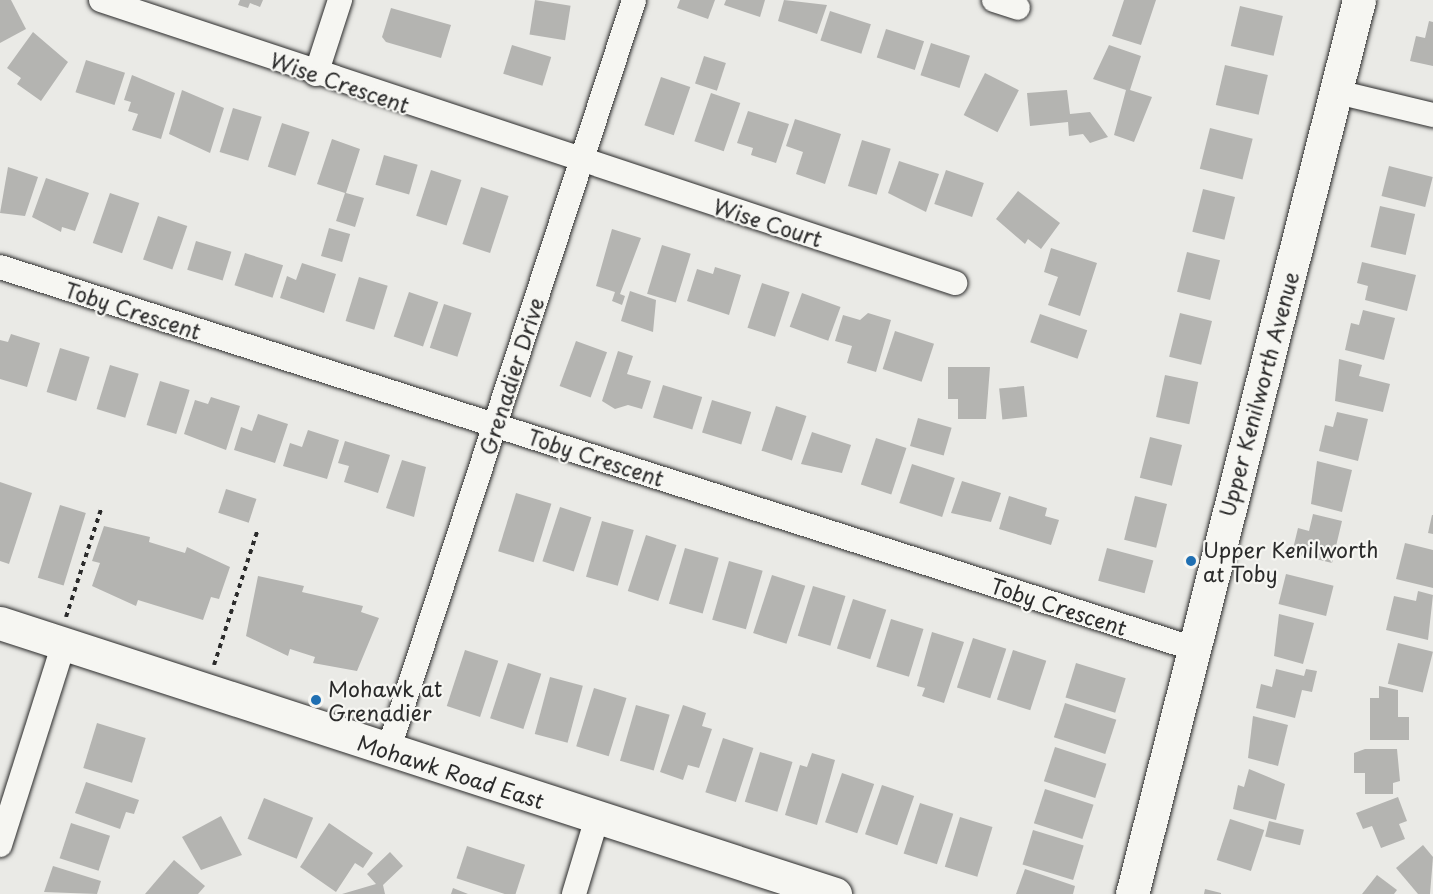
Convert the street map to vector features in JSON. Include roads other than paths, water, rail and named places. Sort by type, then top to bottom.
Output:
[{"type":"street","name":"Wise Crescent","points":[[101,0],[316,74],[581,160]]},
{"type":"street","points":[[316,74],[340,0]]},
{"type":"street","name":"Grenadier Drive","points":[[388,751],[634,0]]},
{"type":"street","points":[[993,0],[1018,8]]},
{"type":"street","name":"Upper Kenilworth Avenue","points":[[1132,894],[1192,648],[1359,0]]},
{"type":"street","points":[[1337,92],[1433,115]]},
{"type":"street","name":"Wise Court","points":[[581,160],[955,283]]},
{"type":"street","name":"Toby Crescent","points":[[0,267],[1192,648]]},
{"type":"street","name":"Mohawk Road East","points":[[0,623],[388,751],[835,894]]},
{"type":"street","points":[[0,845],[64,643]]},
{"type":"street","points":[[574,894],[597,818]]},
{"type":"place","name":"Upper Kenilworth at Toby","points":[[1191,561]]},
{"type":"place","name":"Mohawk at Grenadier","points":[[316,700]]}]
